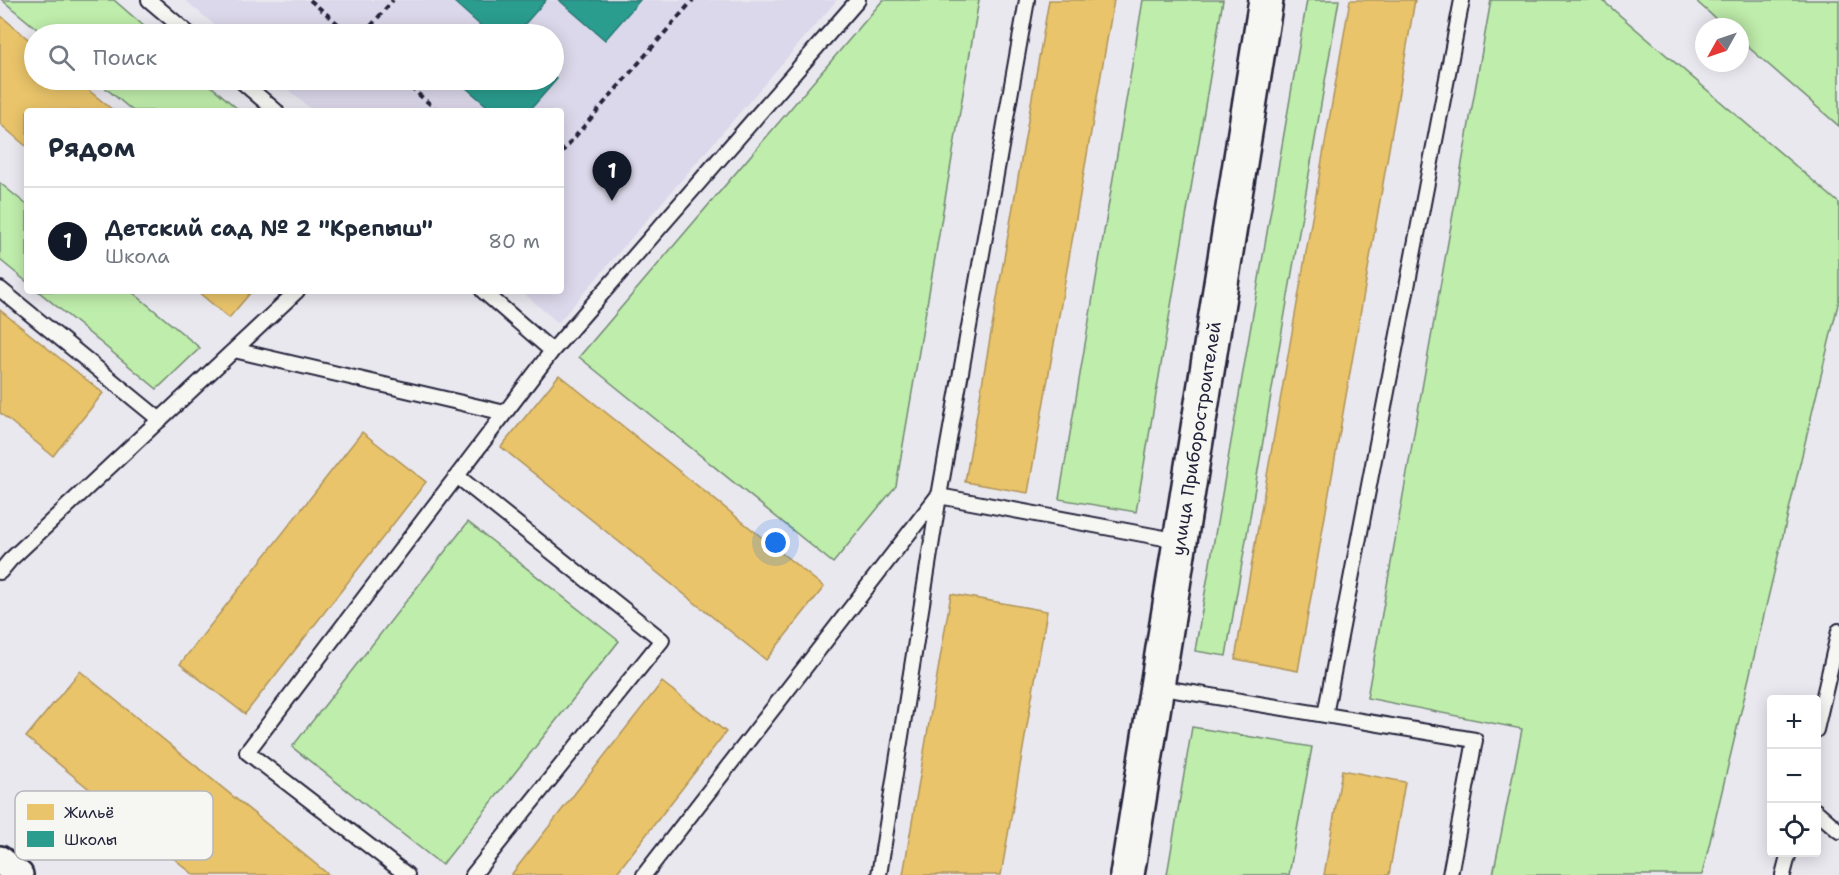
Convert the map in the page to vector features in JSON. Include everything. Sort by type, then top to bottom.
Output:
[{"type":"street","name":"улица Приборостроителей","points":[[1127,875],[1266,0]]},
{"type":"street","points":[[0,860],[19,875]]},
{"type":"lane","points":[[149,0],[177,24]]},
{"type":"lane","points":[[407,875],[247,752],[552,351],[858,0]]},
{"type":"lane","points":[[879,875],[939,496],[1027,0]]},
{"type":"lane","points":[[1325,715],[1462,0]]},
{"type":"lane","points":[[252,90],[273,108]]},
{"type":"lane","points":[[0,289],[160,420]]},
{"type":"lane","points":[[0,572],[5,556],[160,420],[294,294]]},
{"type":"lane","points":[[486,294],[552,351]]},
{"type":"lane","points":[[234,350],[506,413]]},
{"type":"lane","points":[[457,476],[663,640],[473,875]]},
{"type":"lane","points":[[939,496],[1180,541]]},
{"type":"lane","points":[[644,875],[939,496]]},
{"type":"lane","points":[[1821,708],[1839,631]]},
{"type":"lane","points":[[1156,687],[1475,740],[1450,875]]},
{"type":"lane","points":[[1821,815],[1839,831]]},
{"type":"lane","points":[[1784,875],[1788,857]]},
{"type":"path","points":[[310,0],[338,24]]},
{"type":"path","points":[[373,24],[393,0]]},
{"type":"path","points":[[564,150],[693,0]]},
{"type":"path","points":[[414,90],[435,108]]},
{"type":"shaded area","points":[[185,0],[837,0],[558,323],[524,294],[564,294],[564,108],[310,108],[289,90],[564,90],[564,24],[213,24]]},
{"type":"green space","points":[[2,0],[114,0],[142,24],[31,24]]},
{"type":"green space","points":[[883,0],[979,0],[896,486],[833,563],[579,357]]},
{"type":"green space","points":[[1143,0],[1223,0],[1136,512],[1059,499]]},
{"type":"green space","points":[[1307,0],[1339,0],[1226,656],[1195,651]]},
{"type":"green space","points":[[1491,0],[1602,0],[1839,203],[1839,300],[1702,875],[1493,875],[1522,729],[1367,698]]},
{"type":"green space","points":[[1695,0],[1839,0],[1839,126],[1749,48],[1749,18],[1715,18]]},
{"type":"green space","points":[[108,90],[216,90],[237,108],[129,108]]},
{"type":"green space","points":[[0,183],[24,203],[24,280],[0,260]]},
{"type":"green space","points":[[42,294],[135,294],[200,348],[157,389]]},
{"type":"green space","points":[[468,522],[619,641],[442,865],[292,747]]},
{"type":"green space","points":[[1192,727],[1312,747],[1289,875],[1167,875]]},
{"type":"building: Жильё","points":[[1049,0],[1114,0],[1028,493],[965,482]]},
{"type":"building: Жильё","points":[[1350,0],[1415,0],[1298,671],[1235,659]]},
{"type":"building: Жильё","points":[[0,15],[24,35],[24,90],[88,90],[110,108],[24,108],[24,144],[0,124]]},
{"type":"building: Жильё","points":[[201,294],[249,294],[229,318]]},
{"type":"building: Жильё","points":[[0,310],[103,393],[53,456],[0,413]]},
{"type":"building: Жильё","points":[[559,375],[824,587],[766,660],[501,447]]},
{"type":"building: Жильё","points":[[362,432],[426,482],[245,714],[180,664]]},
{"type":"building: Жильё","points":[[951,594],[1047,611],[1001,875],[903,875]]},
{"type":"building: Жильё","points":[[80,671],[329,875],[194,875],[176,860],[213,860],[213,791],[92,791],[26,737]]},
{"type":"building: Жильё","points":[[662,682],[726,732],[615,875],[511,875]]},
{"type":"building: Жильё","points":[[1342,770],[1405,782],[1389,875],[1324,875]]},
{"type":"building: Школы","points":[[452,0],[546,0],[525,24],[479,24]]},
{"type":"building: Школы","points":[[559,0],[640,0],[605,40]]},
{"type":"building: Школы","points":[[469,90],[547,90],[532,108],[490,108]]},
{"type":"place","name":"Детский сад № 2 \"Крепыш\"","points":[[612,201]]}]
